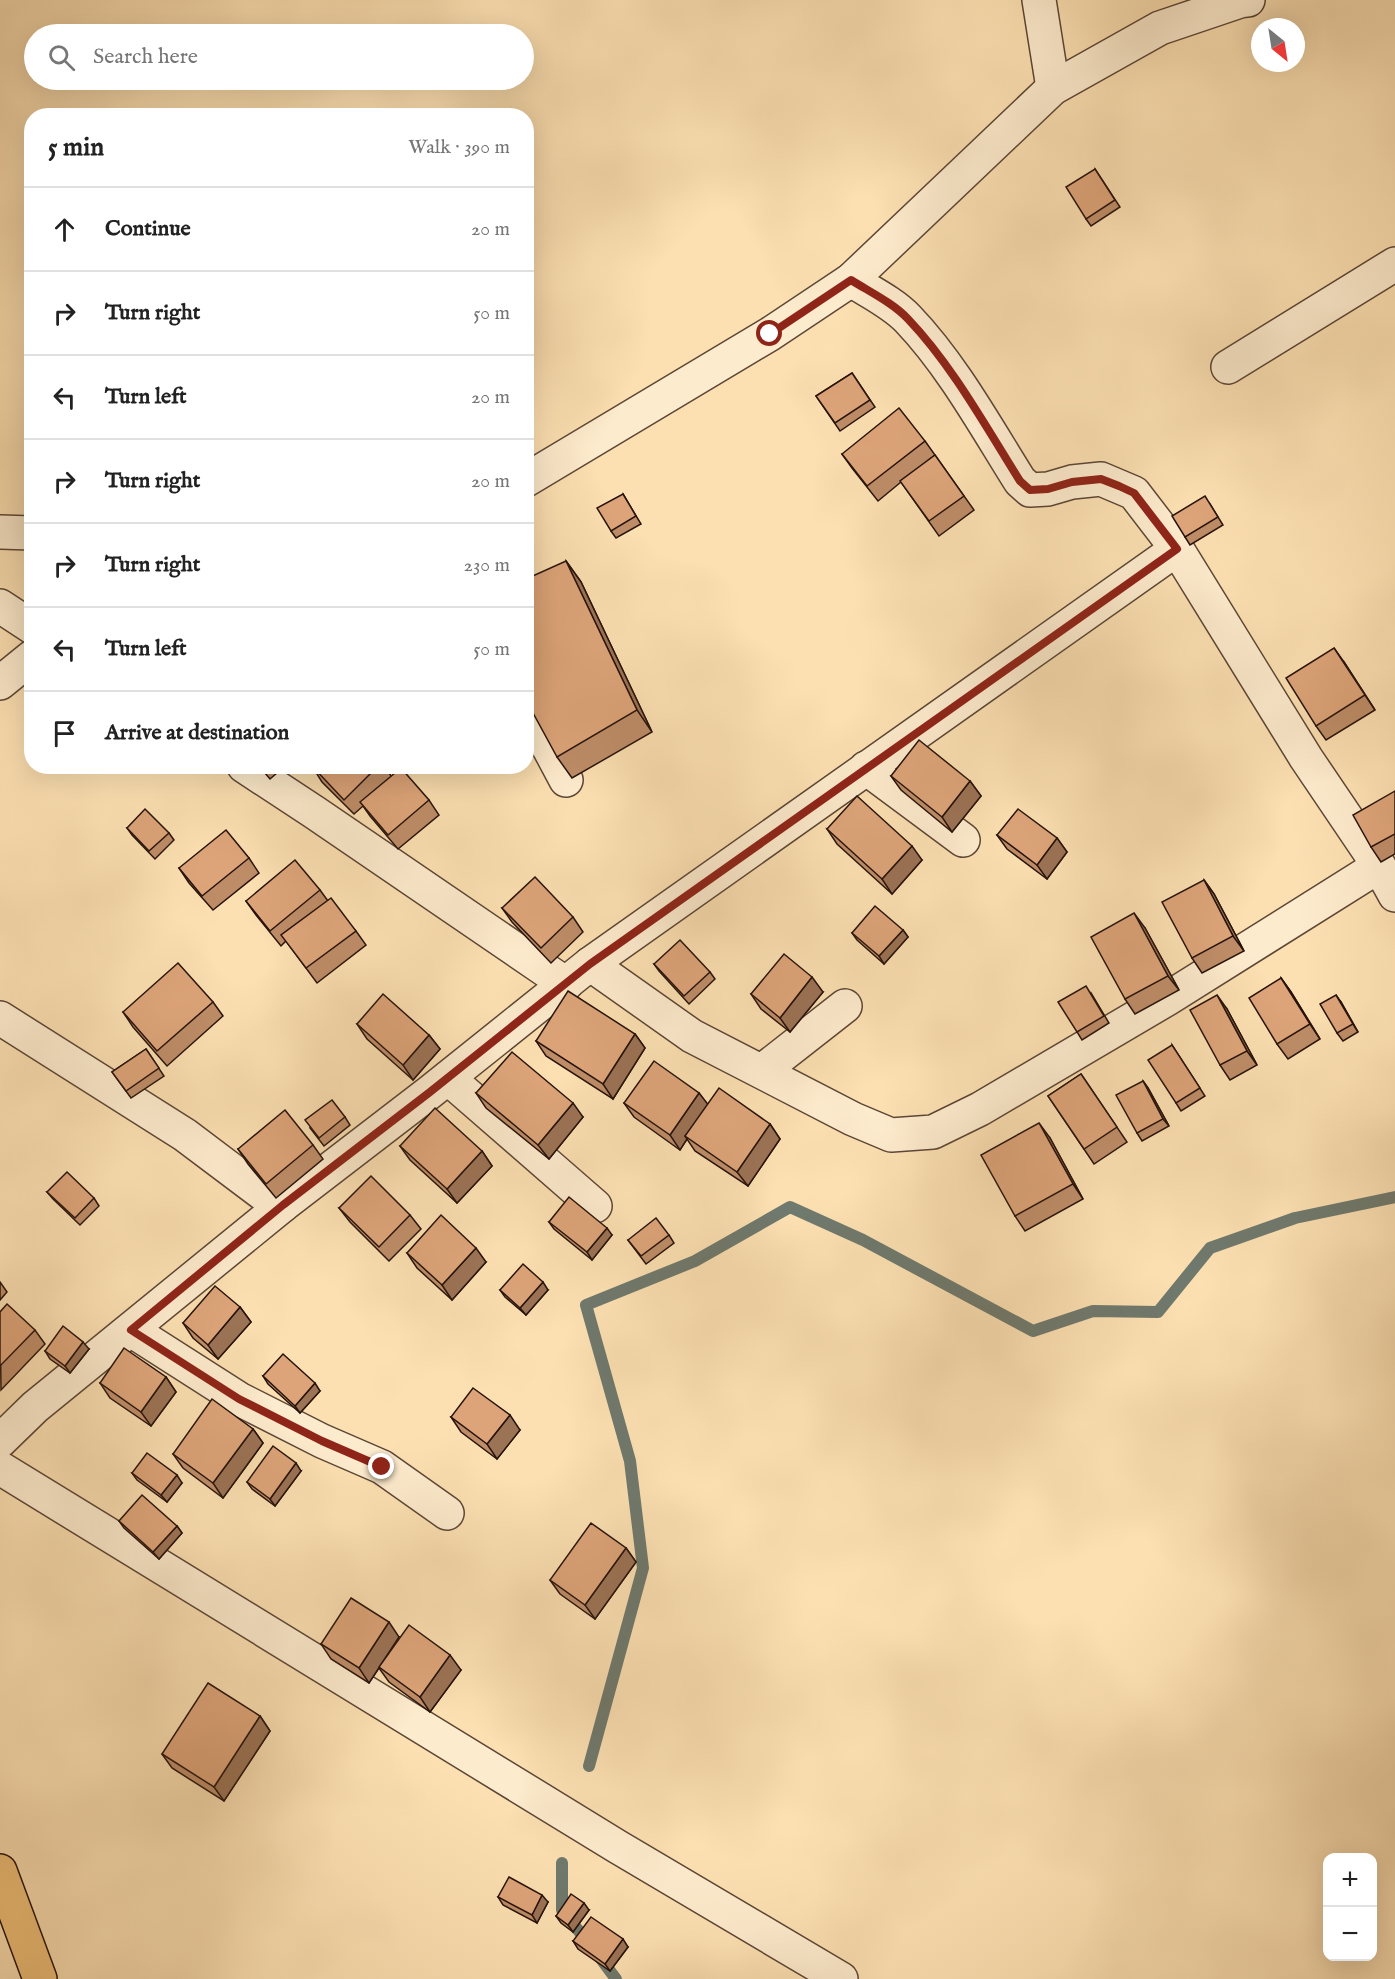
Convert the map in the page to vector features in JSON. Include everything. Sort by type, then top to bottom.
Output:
[{"type":"highway","points":[[0,1871],[40,1979]]},
{"type":"street","points":[[1039,0],[1053,88]]},
{"type":"street","points":[[534,475],[770,334],[851,280],[1053,88],[1160,28],[1248,0]]},
{"type":"street","points":[[1228,367],[1395,264]]},
{"type":"street","points":[[851,280],[907,318],[960,387],[1020,481],[1030,490],[1101,479],[1134,493],[1177,549],[1300,748],[1379,866],[1395,895]]},
{"type":"street","points":[[0,532],[24,533]]},
{"type":"street","points":[[0,1441],[35,1407],[283,1205],[578,974],[1177,549]]},
{"type":"street","points":[[0,606],[24,622]]},
{"type":"street","points":[[0,683],[24,664]]},
{"type":"street","points":[[534,720],[566,780]]},
{"type":"street","points":[[866,768],[963,840]]},
{"type":"street","points":[[256,774],[578,974],[853,1119],[891,1135],[933,1132],[980,1109],[1157,1005],[1379,866]]},
{"type":"street","points":[[762,1071],[845,1006]]},
{"type":"street","points":[[0,1018],[185,1135],[266,1196],[283,1205]]},
{"type":"street","points":[[448,1078],[595,1206]]},
{"type":"street","points":[[131,1330],[239,1399],[322,1441],[382,1467],[447,1513]]},
{"type":"street","points":[[0,1468],[618,1847],[841,1979]]},
{"type":"building","points":[[1095,169],[1115,200],[1086,219],[1066,187]]},
{"type":"building","points":[[852,373],[870,400],[835,423],[816,396]]},
{"type":"building","points":[[899,408],[925,441],[867,486],[842,454]]},
{"type":"building","points":[[935,455],[964,496],[929,521],[900,481]]},
{"type":"building","points":[[623,494],[636,516],[611,531],[597,508]]},
{"type":"building","points":[[1205,496],[1218,517],[1185,537],[1172,516]]},
{"type":"building","points":[[566,561],[637,710],[557,757],[534,715],[534,575]]},
{"type":"building","points":[[1334,648],[1365,695],[1316,726],[1286,678]]},
{"type":"building","points":[[919,740],[970,781],[942,817],[891,776]]},
{"type":"building","points":[[320,774],[370,774],[344,800]]},
{"type":"building","points":[[394,774],[406,774],[429,800],[388,835],[360,802]]},
{"type":"building","points":[[1395,791],[1395,834],[1371,847],[1353,815]]},
{"type":"building","points":[[857,796],[912,846],[882,879],[827,829]]},
{"type":"building","points":[[145,809],[169,833],[149,851],[127,828]]},
{"type":"building","points":[[1018,809],[1057,838],[1037,865],[997,835]]},
{"type":"building","points":[[226,830],[249,858],[202,896],[179,868]]},
{"type":"building","points":[[295,860],[320,890],[270,931],[246,901]]},
{"type":"building","points":[[535,877],[573,917],[541,948],[502,908]]},
{"type":"building","points":[[1204,880],[1233,936],[1192,958],[1162,902]]},
{"type":"building","points":[[331,898],[356,931],[306,968],[281,935]]},
{"type":"building","points":[[875,906],[903,930],[879,956],[852,933]]},
{"type":"building","points":[[1134,913],[1168,976],[1125,999],[1091,937]]},
{"type":"building","points":[[680,940],[710,972],[684,996],[654,964]]},
{"type":"building","points":[[784,954],[812,977],[780,1018],[751,994]]},
{"type":"building","points":[[178,963],[213,1002],[157,1051],[123,1012]]},
{"type":"building","points":[[1281,978],[1310,1024],[1277,1044],[1249,998]]},
{"type":"building","points":[[1086,986],[1104,1016],[1077,1032],[1058,1002]]},
{"type":"building","points":[[568,991],[635,1034],[603,1084],[536,1041]]},
{"type":"building","points":[[383,994],[429,1035],[403,1065],[357,1024]]},
{"type":"building","points":[[1217,995],[1247,1051],[1220,1065],[1190,1010]]},
{"type":"building","points":[[1336,995],[1353,1024],[1337,1033],[1320,1004]]},
{"type":"building","points":[[1172,1045],[1200,1088],[1176,1103],[1148,1060]]},
{"type":"building","points":[[146,1049],[159,1068],[126,1091],[112,1072]]},
{"type":"building","points":[[512,1052],[573,1103],[538,1145],[476,1093]]},
{"type":"building","points":[[654,1061],[699,1093],[670,1135],[624,1103]]},
{"type":"building","points":[[1081,1074],[1117,1127],[1084,1149],[1048,1096]]},
{"type":"building","points":[[1143,1081],[1163,1119],[1137,1133],[1116,1095]]},
{"type":"building","points":[[719,1088],[770,1124],[737,1172],[685,1136]]},
{"type":"building","points":[[332,1100],[345,1117],[319,1138],[305,1120]]},
{"type":"building","points":[[435,1108],[482,1151],[447,1189],[400,1146]]},
{"type":"building","points":[[285,1110],[313,1145],[266,1184],[238,1149]]},
{"type":"building","points":[[1039,1123],[1073,1184],[1015,1216],[981,1155]]},
{"type":"building","points":[[67,1172],[94,1198],[75,1218],[47,1192]]},
{"type":"building","points":[[371,1176],[410,1215],[379,1247],[339,1208]]},
{"type":"building","points":[[569,1197],[607,1228],[587,1252],[549,1222]]},
{"type":"building","points":[[441,1215],[476,1248],[442,1285],[407,1253]]},
{"type":"building","points":[[656,1218],[669,1235],[641,1256],[628,1240]]},
{"type":"building","points":[[523,1264],[543,1282],[520,1308],[500,1290]]},
{"type":"building","points":[[215,1286],[240,1307],[208,1345],[183,1323]]},
{"type":"building","points":[[7,1304],[35,1330],[0,1366],[0,1312]]},
{"type":"building","points":[[63,1326],[83,1342],[65,1366],[45,1351]]},
{"type":"building","points":[[124,1348],[166,1377],[141,1412],[100,1383]]},
{"type":"building","points":[[283,1354],[315,1383],[295,1406],[263,1376]]},
{"type":"building","points":[[473,1388],[510,1415],[487,1444],[451,1417]]},
{"type":"building","points":[[212,1399],[253,1429],[213,1483],[173,1454]]},
{"type":"building","points":[[273,1446],[296,1463],[270,1499],[247,1482]]},
{"type":"building","points":[[147,1453],[177,1475],[161,1495],[132,1473]]},
{"type":"building","points":[[142,1495],[177,1526],[153,1552],[119,1521]]},
{"type":"building","points":[[591,1523],[626,1548],[585,1605],[550,1580]]},
{"type":"building","points":[[351,1598],[389,1622],[359,1668],[321,1644]]},
{"type":"building","points":[[409,1625],[450,1655],[420,1697],[379,1667]]},
{"type":"building","points":[[208,1683],[260,1716],[214,1787],[162,1754]]},
{"type":"building","points":[[509,1877],[542,1895],[532,1915],[498,1897]]},
{"type":"building","points":[[571,1894],[584,1903],[568,1925],[556,1916]]},
{"type":"building","points":[[591,1917],[623,1939],[605,1964],[573,1941]]},
{"type":"waterway","points":[[589,1766],[643,1568],[630,1461],[586,1305],[695,1261],[790,1207],[863,1240],[1033,1331],[1093,1311],[1158,1312],[1210,1248],[1295,1218],[1395,1197]]},
{"type":"waterway","points":[[562,1863],[562,1910],[590,1945]]},
{"type":"waterway","points":[[601,1959],[616,1979]]},
{"type":"route","points":[[382,1467],[322,1441],[239,1399],[131,1330],[283,1205],[430,1092],[590,964],[1177,549],[1134,493],[1119,486],[1101,479],[1030,490],[1020,481],[960,387],[907,318],[851,280],[770,334]]}]
